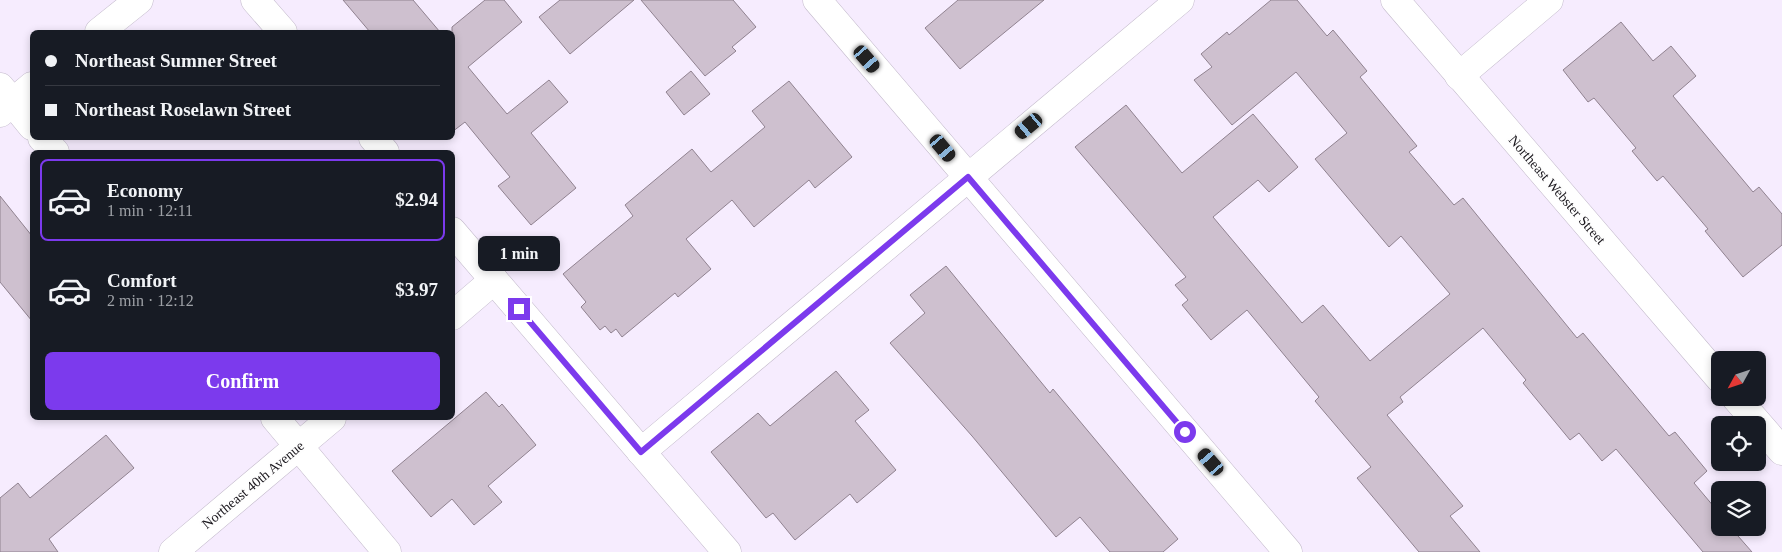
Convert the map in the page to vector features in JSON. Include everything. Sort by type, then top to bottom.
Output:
[{"type":"street","points":[[101,30],[139,0]]},
{"type":"street","points":[[255,0],[281,30]]},
{"type":"street","points":[[817,0],[1288,552]]},
{"type":"street","points":[[641,452],[1180,0]]},
{"type":"street","name":"Northeast Webster Street","points":[[1395,0],[1711,369]]},
{"type":"street","points":[[1459,76],[1548,0]]},
{"type":"street","points":[[11,97],[30,123]]},
{"type":"street","points":[[44,140],[53,150]]},
{"type":"street","points":[[374,140],[383,150]]},
{"type":"street","points":[[455,234],[727,552]]},
{"type":"street","points":[[455,313],[494,280]]},
{"type":"street","points":[[1743,406],[1782,451]]},
{"type":"street","points":[[277,420],[387,552]]},
{"type":"street","name":"Northeast 40th Avenue","points":[[173,552],[330,420]]},
{"type":"building","points":[[343,0],[413,0],[438,30],[368,30]]},
{"type":"building","points":[[485,0],[504,0],[522,22],[468,67],[507,114],[549,80],[568,102],[531,133],[576,188],[531,225],[498,186],[510,177],[465,122],[455,130],[455,30],[452,30],[452,27]]},
{"type":"building","points":[[560,0],[634,0],[570,54],[539,17]]},
{"type":"building","points":[[641,0],[733,0],[756,27],[732,47],[736,51],[705,76]]},
{"type":"building","points":[[958,0],[1044,0],[960,69],[925,28]]},
{"type":"building","points":[[1271,0],[1297,0],[1327,36],[1333,30],[1367,71],[1360,77],[1417,146],[1409,152],[1454,205],[1463,198],[1577,338],[1583,333],[1669,436],[1675,432],[1707,471],[1694,483],[1711,503],[1711,536],[1738,536],[1752,552],[1703,552],[1616,449],[1602,461],[1579,433],[1570,440],[1523,383],[1526,380],[1483,328],[1400,397],[1403,402],[1387,415],[1463,506],[1450,516],[1480,552],[1419,552],[1357,478],[1371,467],[1315,401],[1319,397],[1247,310],[1211,340],[1182,305],[1188,300],[1175,285],[1186,277],[1075,147],[1126,105],[1182,173],[1253,114],[1298,167],[1269,192],[1258,180],[1213,217],[1302,323],[1323,305],[1370,361],[1450,294],[1401,236],[1389,247],[1315,159],[1347,133],[1296,72],[1232,125],[1194,80],[1212,67],[1201,54],[1227,32],[1229,35]]},
{"type":"building","points":[[1621,22],[1653,61],[1671,46],[1696,76],[1673,96],[1753,192],[1759,187],[1782,214],[1782,245],[1743,277],[1705,231],[1708,229],[1663,176],[1657,181],[1632,151],[1636,148],[1594,98],[1588,102],[1563,70]]},
{"type":"building","points":[[691,71],[710,94],[684,115],[666,92]]},
{"type":"building","points":[[789,81],[852,157],[815,188],[809,180],[754,227],[732,200],[686,239],[711,269],[678,297],[675,293],[622,337],[616,329],[611,333],[605,326],[600,330],[581,307],[586,302],[563,274],[633,216],[625,205],[692,149],[711,172],[765,127],[752,111]]},
{"type":"building","points":[[0,196],[30,234],[30,319],[0,282]]},
{"type":"building","points":[[946,266],[1050,393],[1053,389],[1178,539],[1163,552],[1110,552],[1080,517],[1056,537],[972,436],[890,343],[925,313],[910,295]]},
{"type":"building","points":[[836,371],[869,410],[855,421],[896,470],[857,503],[850,494],[795,540],[773,513],[766,518],[711,452],[758,413],[770,426]]},
{"type":"building","points":[[486,392],[499,407],[502,404],[536,445],[488,486],[502,502],[474,525],[452,499],[431,517],[392,471]]},
{"type":"building","points":[[106,435],[134,468],[49,539],[58,552],[0,552],[0,498],[18,483],[30,498]]},
{"type":"route","points":[[519,309],[641,452],[968,177],[1185,432]]}]
